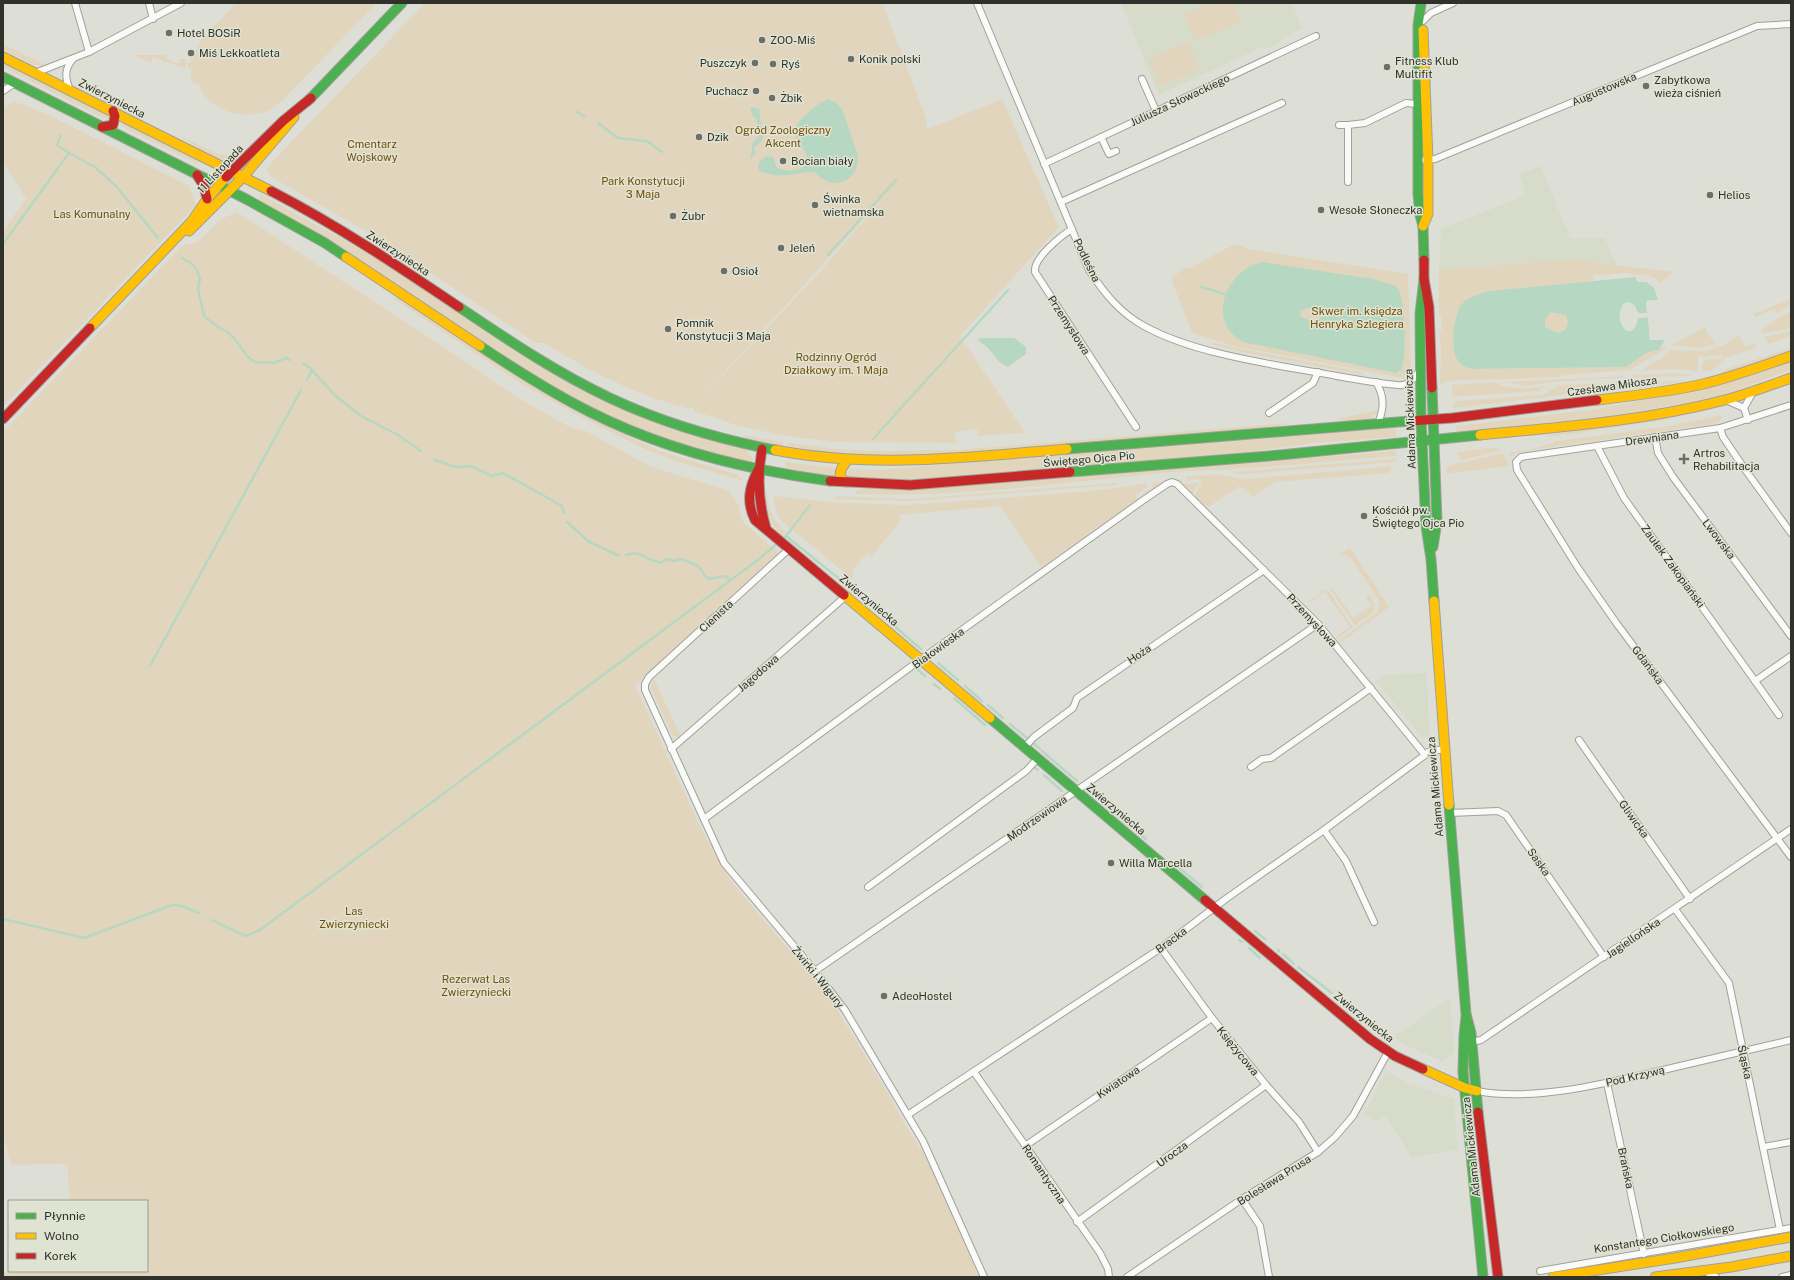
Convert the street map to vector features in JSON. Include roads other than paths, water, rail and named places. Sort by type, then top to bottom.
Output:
[{"type":"main road","name":"11 Listopada","points":[[154,262],[183,238],[230,191],[311,98],[402,3]]},
{"type":"main road","name":"Adama Mickiewicza","points":[[1421,4],[1417,74],[1428,160],[1423,173],[1423,194],[1420,215],[1423,226],[1424,279],[1420,314],[1421,420],[1426,526],[1432,559],[1444,749],[1466,1014],[1472,1042],[1481,1136],[1498,1277]]},
{"type":"main road","name":"Adama Mickiewicza","points":[[1420,23],[1426,83],[1422,104],[1418,160],[1423,173]]},
{"type":"main road","name":"Zwierzyniecka","points":[[3,57],[232,171],[330,223],[538,359],[604,396],[669,423],[710,436],[762,449],[758,470],[750,485],[749,506],[755,520],[1370,1039],[1388,1052],[1465,1088],[1477,1091]]},
{"type":"main road","points":[[1417,74],[1420,80],[1426,83]]},
{"type":"main road","points":[[3,77],[230,191],[325,243],[503,362],[576,405],[611,422],[669,446],[736,466],[758,470]]},
{"type":"main road","name":"11 Listopada","points":[[3,419],[154,262],[192,220],[218,185],[283,121],[311,98]]},
{"type":"main road","points":[[102,127],[113,125],[115,116],[113,111]]},
{"type":"main road","points":[[196,174],[202,181],[206,190],[207,199]]},
{"type":"main road","name":"Adama Mickiewicza","points":[[1424,279],[1429,307],[1437,521],[1432,559]]},
{"type":"main road","name":"Czesława Miłosza","points":[[1421,420],[1599,400],[1686,387],[1755,369],[1791,356]]},
{"type":"main road","points":[[1433,441],[1656,414],[1725,400],[1753,392],[1791,378]]},
{"type":"main road","name":"Świętego Ojca Pio","points":[[762,449],[848,460],[923,461],[1421,420]]},
{"type":"main road","name":"Świętego Ojca Pio","points":[[758,470],[781,475],[845,482],[871,484],[918,484],[1433,441]]},
{"type":"main road","points":[[845,482],[840,476],[840,470],[848,460]]},
{"type":"main road","name":"Adama Mickiewicza","points":[[1466,1014],[1463,1032],[1465,1088],[1471,1138],[1483,1277]]},
{"type":"main road","points":[[1471,1138],[1475,1134],[1481,1136]]},
{"type":"main road","name":"Konstantego Ciołkowskiego","points":[[1553,1277],[1676,1258],[1791,1237]]},
{"type":"main road","points":[[1481,1256],[1485,1260],[1490,1260],[1495,1254]]},
{"type":"main road","points":[[1655,1277],[1704,1271],[1791,1256]]},
{"type":"main road","points":[[1676,1258],[1672,1261],[1670,1268],[1671,1271],[1676,1274]]},
{"type":"street","points":[[75,3],[89,52]]},
{"type":"street","points":[[149,3],[153,19]]},
{"type":"street","points":[[35,73],[89,52],[181,3]]},
{"type":"street","name":"Podleśna","points":[[976,3],[1089,270],[1100,287],[1117,306],[1144,326],[1173,338],[1223,354],[1376,382],[1403,385],[1410,382],[1421,369]]},
{"type":"street","points":[[1420,23],[1431,13],[1453,3]]},
{"type":"street","name":"Augustowska","points":[[1418,160],[1435,159],[1757,26],[1791,24]]},
{"type":"street","name":"Juliusza Słowackiego","points":[[1044,164],[1316,36]]},
{"type":"street","points":[[70,90],[67,82],[66,70],[74,58]]},
{"type":"street","points":[[1142,79],[1156,111]]},
{"type":"street","points":[[3,91],[15,83]]},
{"type":"street","points":[[1061,202],[1282,103]]},
{"type":"street","points":[[1339,125],[1348,126],[1365,122],[1406,103],[1422,104]]},
{"type":"street","points":[[1348,126],[1348,182]]},
{"type":"street","points":[[1101,137],[1109,154],[1116,151]]},
{"type":"street","name":"Przemysłowa","points":[[1072,229],[1062,235],[1039,259],[1035,265],[1035,272],[1136,427]]},
{"type":"street","points":[[1269,413],[1313,383],[1318,372]]},
{"type":"street","points":[[1376,382],[1381,390],[1384,402],[1378,424]]},
{"type":"street","points":[[1748,420],[1744,408],[1753,392]]},
{"type":"street","points":[[1725,400],[1744,408]]},
{"type":"street","points":[[1789,406],[1791,414]]},
{"type":"street","name":"Drewniana","points":[[1516,466],[1516,462],[1521,456],[1720,428],[1789,406]]},
{"type":"street","points":[[1720,428],[1723,437],[1791,533]]},
{"type":"street","name":"Lwowska","points":[[1654,437],[1658,453],[1673,477],[1791,636]]},
{"type":"street","name":"Zaułek Zakopiański","points":[[1596,446],[1624,498],[1779,714]]},
{"type":"street","name":"Gdańska","points":[[1516,466],[1517,470],[1578,568],[1617,624],[1791,857]]},
{"type":"street","name":"Przemysłowa","points":[[1174,482],[1318,624],[1425,755]]},
{"type":"street","name":"Białowieska","points":[[704,819],[920,660],[1154,492],[1167,484],[1174,482]]},
{"type":"street","name":"Cienista","points":[[644,684],[649,677],[787,547]]},
{"type":"street","name":"Hoża","points":[[1024,748],[1034,737],[1074,708],[1076,698],[1264,570]]},
{"type":"street","name":"Jagodowa","points":[[671,749],[846,596]]},
{"type":"street","name":"Modrzewiowa","points":[[815,971],[1318,624]]},
{"type":"street","points":[[1756,681],[1791,656]]},
{"type":"street","name":"Żwirki i Wigury","points":[[644,684],[645,690],[671,749],[724,863],[846,1010],[909,1114],[923,1141],[984,1277]]},
{"type":"street","points":[[1251,767],[1262,759],[1281,755],[1371,688]]},
{"type":"street","name":"Gliwicka","points":[[1579,740],[1690,899]]},
{"type":"street","points":[[1425,755],[1428,752],[1444,749]]},
{"type":"street","name":"Bracka","points":[[909,1114],[1161,948],[1425,755]]},
{"type":"street","points":[[868,887],[1026,771],[1038,758]]},
{"type":"street","name":"Saska","points":[[1450,813],[1498,811],[1506,815],[1604,957]]},
{"type":"street","name":"Jagiellońska","points":[[1472,1042],[1481,1040],[1791,829]]},
{"type":"street","points":[[1324,830],[1346,861],[1374,922]]},
{"type":"street","name":"Śląska","points":[[1675,909],[1729,983],[1780,1230]]},
{"type":"street","name":"Księżycowa","points":[[1161,948],[1212,1018],[1266,1085],[1299,1122],[1318,1152]]},
{"type":"street","name":"Kwiatowa","points":[[1025,1146],[1212,1018]]},
{"type":"street","name":"Pod Krzywą","points":[[1477,1091],[1491,1094],[1551,1092],[1607,1083],[1791,1040]]},
{"type":"street","name":"Bolesława Prusa","points":[[1127,1277],[1242,1199],[1318,1152],[1336,1137],[1353,1116],[1388,1052]]},
{"type":"street","name":"Romantyczna","points":[[974,1072],[1100,1253],[1108,1269],[1109,1277]]},
{"type":"street","name":"Brańska","points":[[1607,1083],[1644,1254]]},
{"type":"street","name":"Urocza","points":[[1077,1222],[1266,1085]]},
{"type":"street","points":[[1763,1147],[1791,1142]]},
{"type":"street","points":[[1242,1199],[1260,1226],[1269,1277]]},
{"type":"street","name":"Konstantego Ciołkowskiego","points":[[1540,1270],[1644,1254],[1791,1228]]},
{"type":"street","points":[[1704,1271],[1716,1277]]},
{"type":"street","points":[[1782,1277],[1791,1275]]},
{"type":"waterway","points":[[577,112],[585,117]]},
{"type":"waterway","points":[[598,123],[618,138],[647,141],[662,152]]},
{"type":"waterway","points":[[61,135],[57,145],[69,153]]},
{"type":"waterway","points":[[3,244],[69,153],[95,167],[117,187],[158,238]]},
{"type":"waterway","points":[[828,255],[896,180]]},
{"type":"waterway","points":[[182,258],[191,263],[197,270],[200,279],[198,289],[204,316],[234,338],[248,357],[255,362],[274,363],[286,358],[290,360]]},
{"type":"waterway","points":[[1201,287],[1225,294]]},
{"type":"waterway","points":[[873,439],[1008,290]]},
{"type":"waterway","points":[[303,363],[309,367],[336,396],[361,416],[398,435],[421,451]]},
{"type":"waterway","points":[[307,380],[312,370]]},
{"type":"waterway","points":[[150,666],[301,390]]},
{"type":"waterway","points":[[435,460],[456,467],[471,466],[492,476],[503,473],[562,506],[564,513]]},
{"type":"waterway","points":[[212,920],[245,936],[260,930],[759,559],[786,536],[810,505]]},
{"type":"waterway","points":[[567,522],[588,541],[619,556]]},
{"type":"waterway","points":[[786,536],[847,585]]},
{"type":"waterway","points":[[626,555],[635,553],[640,554],[648,559],[660,563],[666,559],[674,561],[682,559],[698,566],[708,579],[726,576],[730,580]]},
{"type":"waterway","points":[[855,592],[921,649]]},
{"type":"waterway","points":[[938,663],[958,680]]},
{"type":"waterway","points":[[917,669],[925,676]]},
{"type":"waterway","points":[[934,684],[940,689]]},
{"type":"waterway","points":[[965,686],[982,701]]},
{"type":"waterway","points":[[954,698],[985,725]]},
{"type":"waterway","points":[[988,705],[1003,718]]},
{"type":"waterway","points":[[1010,724],[1027,738]]},
{"type":"waterway","points":[[1033,743],[1040,749]]},
{"type":"waterway","points":[[1042,751],[1077,781]]},
{"type":"waterway","points":[[1034,767],[1038,770]]},
{"type":"waterway","points":[[1044,775],[1062,791]]},
{"type":"waterway","points":[[1091,792],[1120,817]]},
{"type":"waterway","points":[[1124,821],[1129,825]]},
{"type":"waterway","points":[[1135,830],[1146,839]]},
{"type":"waterway","points":[[1173,864],[1202,887]]},
{"type":"waterway","points":[[3,919],[84,938],[172,905],[182,906],[199,913]]},
{"type":"waterway","points":[[1255,931],[1265,939]]},
{"type":"waterway","points":[[1249,948],[1260,958]]},
{"type":"waterway","points":[[1283,954],[1294,964]]},
{"type":"waterway","points":[[1298,967],[1332,993]]},
{"type":"place","name":"Hotel BOSiR","points":[[169,33]]},
{"type":"place","name":"ZOO-Miś","points":[[762,40]]},
{"type":"place","name":"Miś Lekkoatleta","points":[[191,53]]},
{"type":"place","name":"Konik polski","points":[[851,59]]},
{"type":"place","name":"Puszczyk","points":[[755,63]]},
{"type":"place","name":"Ryś","points":[[773,64]]},
{"type":"place","name":"Fitness Klub Multifit","points":[[1387,67]]},
{"type":"place","name":"Zabytkowa wieża ciśnień","points":[[1646,86]]},
{"type":"place","name":"Puchacz","points":[[756,91]]},
{"type":"place","name":"Żbik","points":[[772,98]]},
{"type":"place","name":"Dzik","points":[[699,137]]},
{"type":"place","name":"Bocian biały","points":[[783,161]]},
{"type":"place","name":"Helios","points":[[1710,195]]},
{"type":"place","name":"Świnka wietnamska","points":[[815,205]]},
{"type":"place","name":"Wesołe Słoneczka","points":[[1321,210]]},
{"type":"place","name":"Żubr","points":[[673,216]]},
{"type":"place","name":"Jeleń","points":[[781,248]]},
{"type":"place","name":"Osioł","points":[[724,271]]},
{"type":"place","name":"Pomnik Konstytucji 3 Maja","points":[[668,329]]},
{"type":"place","name":"Artros Rehabilitacja","points":[[1684,459]]},
{"type":"place","name":"Kościół pw. Świętego Ojca Pio","points":[[1364,516]]},
{"type":"place","name":"Willa Marcella","points":[[1111,863]]},
{"type":"place","name":"AdeoHostel","points":[[884,996]]},
{"type":"park label","name":"Ogród Zoologiczny Akcent","points":[[783,136]]},
{"type":"park label","name":"Cmentarz Wojskowy","points":[[372,150]]},
{"type":"park label","name":"Park Konstytucji 3 Maja","points":[[643,187]]},
{"type":"park label","name":"Las Komunalny","points":[[92,214]]},
{"type":"park label","name":"Skwer im. księdza Henryka Szlegiera","points":[[1357,317]]},
{"type":"park label","name":"Rodzinny Ogród Działkowy im. 1 Maja","points":[[836,363]]},
{"type":"park label","name":"Las Zwierzyniecki","points":[[354,917]]},
{"type":"park label","name":"Rezerwat Las Zwierzyniecki","points":[[476,985]]}]
